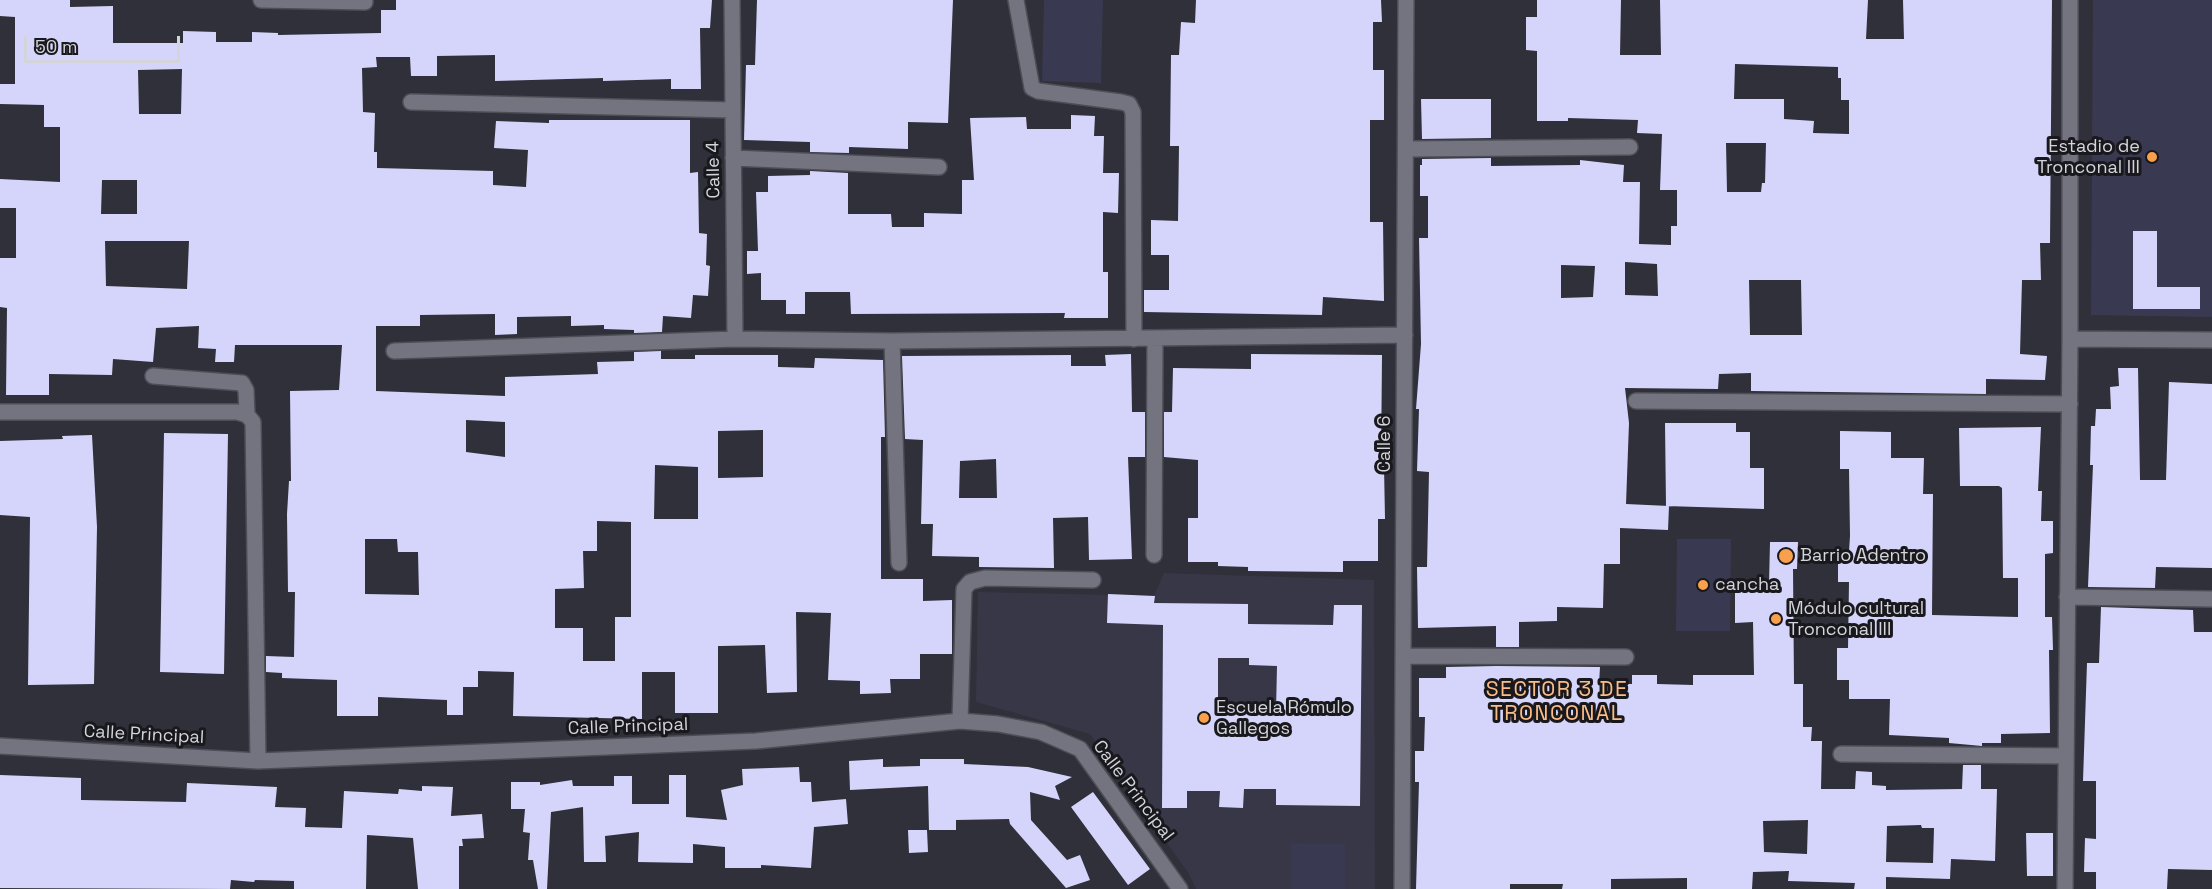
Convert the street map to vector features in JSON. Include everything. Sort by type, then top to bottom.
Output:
[{"type":"street","points":[[261,0],[365,2]]},
{"type":"street","name":"Calle 4","points":[[732,0],[735,339]]},
{"type":"street","points":[[1016,0],[1032,88],[1038,91],[1121,102],[1129,104],[1133,112],[1134,339]]},
{"type":"street","name":"Calle 6","points":[[1402,889],[1406,0]]},
{"type":"street","points":[[2065,889],[2070,404],[2070,0]]},
{"type":"street","points":[[411,102],[732,110]]},
{"type":"street","points":[[1406,149],[1630,147]]},
{"type":"street","points":[[733,158],[939,167]]},
{"type":"street","points":[[394,351],[735,339],[892,341],[1405,335]]},
{"type":"street","points":[[1154,555],[1155,339]]},
{"type":"street","points":[[2070,339],[2212,340]]},
{"type":"street","points":[[892,341],[899,563]]},
{"type":"street","points":[[153,376],[242,383],[246,390],[246,415]]},
{"type":"street","points":[[1636,401],[2070,404]]},
{"type":"street","points":[[0,412],[246,415],[253,422],[258,760]]},
{"type":"street","points":[[960,721],[964,589],[970,582],[984,578],[1093,580]]},
{"type":"street","points":[[2067,597],[2212,599]]},
{"type":"street","points":[[1404,656],[1626,657]]},
{"type":"street","name":"Calle Principal","points":[[0,746],[258,760],[756,741],[960,721],[998,724],[1041,732],[1080,749],[1180,889]]},
{"type":"street","points":[[1840,754],[2066,756]]},
{"type":"shaded area","points":[[1044,0],[1103,0],[1101,83],[1042,81]]},
{"type":"shaded area","name":"Estadio de Tronconal III","points":[[2093,0],[2212,0],[2212,317],[2091,315]]},
{"type":"shaded area","name":"cancha","points":[[1677,539],[1731,539],[1730,631],[1676,631]]},
{"type":"shaded area","name":"Escuela Rómulo Gallegos","points":[[1164,573],[1374,580],[1375,889],[1196,889],[1189,874],[1090,734],[976,702],[978,592],[1154,596]]},
{"type":"shaded area","points":[[1291,843],[1345,844],[1345,889],[1291,889]]},
{"type":"building","points":[[0,0],[70,0],[70,7],[113,6],[113,43],[183,43],[183,31],[216,32],[216,42],[252,42],[252,32],[278,33],[278,35],[381,33],[381,10],[396,10],[396,0],[712,0],[710,28],[700,28],[701,89],[671,89],[671,79],[495,81],[495,55],[437,56],[437,76],[411,76],[410,57],[376,57],[377,67],[362,68],[363,112],[375,113],[374,152],[377,152],[377,168],[493,171],[493,185],[526,187],[528,150],[494,148],[496,121],[549,123],[549,120],[690,120],[690,173],[698,172],[699,233],[707,234],[706,265],[710,266],[708,296],[693,295],[691,318],[663,316],[662,332],[634,333],[634,330],[604,329],[604,325],[571,326],[571,316],[517,317],[517,334],[495,335],[495,314],[420,315],[420,326],[376,326],[376,391],[505,396],[505,377],[598,374],[597,362],[634,361],[634,352],[661,351],[661,359],[695,359],[695,355],[778,355],[778,367],[814,368],[815,358],[883,360],[885,437],[881,437],[881,579],[923,579],[923,601],[952,600],[952,654],[920,654],[920,679],[890,679],[891,693],[860,694],[860,681],[828,680],[831,613],[796,612],[797,692],[767,693],[765,645],[718,646],[718,713],[675,713],[675,672],[642,672],[642,719],[513,716],[514,672],[478,671],[478,687],[463,687],[463,715],[447,715],[447,700],[378,697],[378,716],[337,716],[337,680],[282,678],[282,673],[266,672],[266,656],[294,657],[295,592],[288,592],[287,514],[289,481],[291,481],[290,391],[339,390],[342,345],[235,345],[234,362],[215,362],[216,349],[198,348],[199,326],[156,328],[153,362],[113,359],[112,375],[49,374],[49,395],[6,395],[7,308],[0,307],[0,258],[16,258],[16,208],[0,208],[0,179],[60,182],[60,127],[44,127],[44,105],[0,104],[0,84],[15,84],[15,17],[0,16]],"holes":[[[182,69],[181,114],[139,114],[138,70]],[[102,180],[137,180],[137,214],[101,214]],[[105,241],[189,241],[187,289],[106,286]],[[466,420],[505,422],[505,457],[466,452]],[[763,430],[763,477],[718,478],[718,431]],[[655,465],[698,467],[698,519],[654,519]],[[597,521],[631,522],[631,617],[615,617],[615,661],[583,661],[583,628],[555,628],[555,589],[584,588],[583,551],[597,551]],[[365,539],[397,539],[398,552],[418,552],[419,595],[365,594]]]},
{"type":"building","points":[[757,0],[953,0],[948,123],[908,122],[908,149],[849,147],[849,153],[810,152],[810,142],[744,140],[746,65],[755,65]]},
{"type":"building","points":[[1196,0],[1381,0],[1382,22],[1373,22],[1373,70],[1384,70],[1384,120],[1370,120],[1370,222],[1383,222],[1384,301],[1323,297],[1322,315],[1144,312],[1144,290],[1169,290],[1169,255],[1151,255],[1151,220],[1178,221],[1179,146],[1170,146],[1171,55],[1179,55],[1181,22],[1195,23]]},
{"type":"building","points":[[1537,0],[1621,0],[1620,55],[1661,55],[1660,0],[1868,0],[1866,39],[1904,39],[1903,0],[2052,0],[2050,243],[2040,243],[2041,280],[2022,280],[2020,354],[2047,356],[2045,380],[1986,379],[1986,394],[1751,391],[1751,373],[1719,374],[1718,389],[1625,388],[1629,423],[1626,504],[1669,506],[1668,530],[1620,528],[1620,564],[1604,564],[1603,608],[1557,607],[1557,621],[1519,622],[1519,647],[1496,647],[1496,626],[1418,628],[1417,567],[1427,567],[1429,472],[1417,471],[1419,409],[1416,409],[1421,344],[1419,238],[1428,238],[1428,196],[1420,196],[1422,159],[1491,158],[1491,166],[1580,165],[1580,160],[1624,165],[1623,182],[1640,182],[1639,244],[1671,245],[1671,226],[1677,226],[1677,190],[1660,190],[1662,134],[1637,133],[1638,120],[1568,118],[1568,121],[1537,121],[1537,51],[1526,50],[1526,17],[1537,17]],"holes":[[[1735,64],[1838,67],[1838,78],[1841,78],[1841,100],[1849,100],[1849,134],[1813,133],[1814,121],[1784,119],[1784,99],[1734,99]],[[1726,143],[1766,143],[1765,183],[1762,183],[1761,192],[1727,192]],[[1625,262],[1657,264],[1658,296],[1625,295]],[[1561,265],[1595,266],[1593,297],[1561,298]],[[1749,280],[1801,280],[1802,335],[1750,335]]]},
{"type":"building","points":[[1421,99],[1491,99],[1491,138],[1422,139]]},
{"type":"building","points":[[1071,115],[1095,116],[1094,136],[1104,136],[1103,173],[1119,173],[1118,213],[1103,212],[1103,272],[1108,272],[1108,318],[1064,318],[1065,313],[851,314],[850,292],[805,292],[805,314],[786,314],[786,300],[761,300],[761,273],[747,274],[747,251],[758,251],[756,192],[768,192],[768,176],[810,175],[810,171],[848,173],[848,214],[891,214],[892,227],[924,227],[924,213],[962,214],[962,180],[974,180],[970,118],[1026,117],[1027,129],[1071,129]]},
{"type":"building","points":[[2133,231],[2157,231],[2157,287],[2200,287],[2200,309],[2133,309]]},
{"type":"building","points":[[1131,354],[1132,412],[1145,412],[1145,457],[1128,457],[1132,559],[1089,560],[1088,517],[1053,518],[1054,568],[979,567],[979,557],[932,556],[933,524],[921,524],[923,440],[905,439],[902,356],[1071,355],[1071,366],[1106,366],[1105,355]],"holes":[[[996,459],[997,498],[959,498],[960,461]]]},
{"type":"building","points":[[1251,354],[1382,355],[1381,466],[1384,466],[1385,519],[1378,519],[1378,561],[1343,561],[1343,572],[1248,571],[1248,567],[1218,566],[1218,562],[1188,562],[1188,518],[1198,518],[1198,460],[1164,457],[1164,412],[1172,412],[1173,368],[1251,369]]},
{"type":"building","points":[[2118,368],[2138,368],[2140,480],[2166,480],[2169,382],[2212,384],[2212,568],[2156,567],[2155,588],[2088,587],[2093,465],[2090,465],[2091,426],[2095,426],[2096,409],[2111,409],[2110,387],[2119,386]]},
{"type":"building","points":[[1665,423],[1736,423],[1736,432],[1750,432],[1750,468],[1764,468],[1764,509],[1666,506]]},
{"type":"building","points":[[2041,427],[2038,491],[2042,491],[2041,521],[2053,521],[2053,553],[2045,554],[2045,617],[2052,617],[2053,650],[2049,650],[2050,733],[2001,734],[2001,743],[1982,743],[1982,746],[1949,743],[1949,738],[1889,735],[1890,699],[1849,699],[1849,680],[1837,680],[1837,648],[1848,648],[1849,582],[1838,582],[1838,551],[1849,552],[1850,536],[1849,469],[1840,469],[1840,431],[1891,432],[1891,458],[1924,458],[1923,494],[1933,494],[1932,615],[2018,617],[2018,578],[2003,578],[2002,488],[1999,486],[1960,486],[1959,428]]},
{"type":"building","points":[[164,433],[228,434],[224,674],[160,672]]},
{"type":"building","points":[[92,435],[97,527],[94,684],[28,685],[30,517],[0,515],[0,441],[63,439],[62,436]]},
{"type":"building","points":[[1770,542],[1798,542],[1797,569],[1793,569],[1794,684],[1803,684],[1803,727],[1812,727],[1811,741],[1822,741],[1821,789],[1855,789],[1856,771],[1872,772],[1872,785],[1886,786],[1886,790],[1962,789],[1963,765],[1981,765],[1981,789],[1997,789],[1995,861],[1951,859],[1950,879],[1886,877],[1886,889],[1854,889],[1855,883],[1788,881],[1789,871],[1753,872],[1752,889],[1687,889],[1687,878],[1611,879],[1611,889],[1562,889],[1563,884],[1510,884],[1510,889],[1416,889],[1419,782],[1415,782],[1415,751],[1424,751],[1425,717],[1419,717],[1419,678],[1446,678],[1446,667],[1496,666],[1600,667],[1599,684],[1632,684],[1632,675],[1657,675],[1657,684],[1693,685],[1693,675],[1754,675],[1753,622],[1735,623],[1735,585],[1769,585]],"holes":[[[1808,820],[1807,854],[1764,852],[1763,821]],[[1921,825],[1922,828],[1934,828],[1933,863],[1886,862],[1887,826]]]},
{"type":"building","points":[[1108,594],[1155,596],[1154,603],[1248,604],[1248,624],[1333,625],[1334,605],[1362,605],[1360,806],[1276,805],[1276,789],[1244,789],[1243,808],[1219,807],[1220,791],[1187,791],[1187,808],[1162,808],[1163,625],[1107,623]],"holes":[[[1218,658],[1249,658],[1249,665],[1277,666],[1276,711],[1218,710]]]},
{"type":"building","points":[[2101,607],[2193,610],[2194,632],[2212,632],[2212,870],[2168,869],[2167,889],[2096,889],[2096,872],[2084,872],[2085,838],[2096,839],[2096,781],[2083,781],[2087,663],[2099,663]]},
{"type":"building","points":[[883,759],[883,767],[920,766],[920,759],[964,759],[964,764],[1028,767],[1072,777],[1055,786],[1060,800],[1030,792],[1031,820],[1067,860],[1080,855],[1090,880],[1066,888],[1010,824],[1009,819],[956,820],[956,830],[929,830],[928,786],[850,790],[849,761]]},
{"type":"building","points":[[799,767],[800,782],[811,782],[812,802],[846,799],[848,824],[814,827],[811,868],[761,865],[761,868],[725,868],[725,847],[693,844],[693,863],[638,862],[639,832],[605,836],[606,862],[584,862],[583,807],[551,812],[547,889],[538,889],[533,860],[528,860],[530,833],[523,832],[525,809],[511,809],[511,782],[540,782],[540,785],[572,780],[573,786],[614,786],[614,776],[632,776],[632,804],[669,804],[669,775],[686,775],[686,817],[727,820],[721,790],[743,785],[742,769]]},
{"type":"building","points":[[0,775],[81,778],[81,800],[186,802],[187,783],[277,787],[275,807],[306,808],[305,827],[342,828],[344,791],[398,794],[399,789],[422,791],[422,786],[453,787],[451,816],[482,814],[484,838],[462,839],[463,846],[459,846],[459,889],[418,889],[413,838],[367,835],[366,889],[294,889],[294,881],[255,880],[254,882],[231,880],[230,889],[0,888]]},
{"type":"building","points":[[1093,792],[1150,869],[1128,885],[1071,807]]},
{"type":"building","points":[[908,830],[927,830],[928,852],[909,853]]},
{"type":"building","points":[[2026,833],[2053,833],[2053,876],[2027,876]]},
{"type":"place","name":"Estadio de Tronconal III","points":[[2152,157]]},
{"type":"place","name":"Barrio Adentro","points":[[1786,556]]},
{"type":"place","name":"cancha","points":[[1703,585]]},
{"type":"place","name":"Módulo cultural Tronconal III","points":[[1776,619]]},
{"type":"place","name":"Escuela Rómulo Gallegos","points":[[1204,718]]},
{"type":"district","name":"SECTOR 3 DE TRONCONAL","points":[[1557,702]]}]
